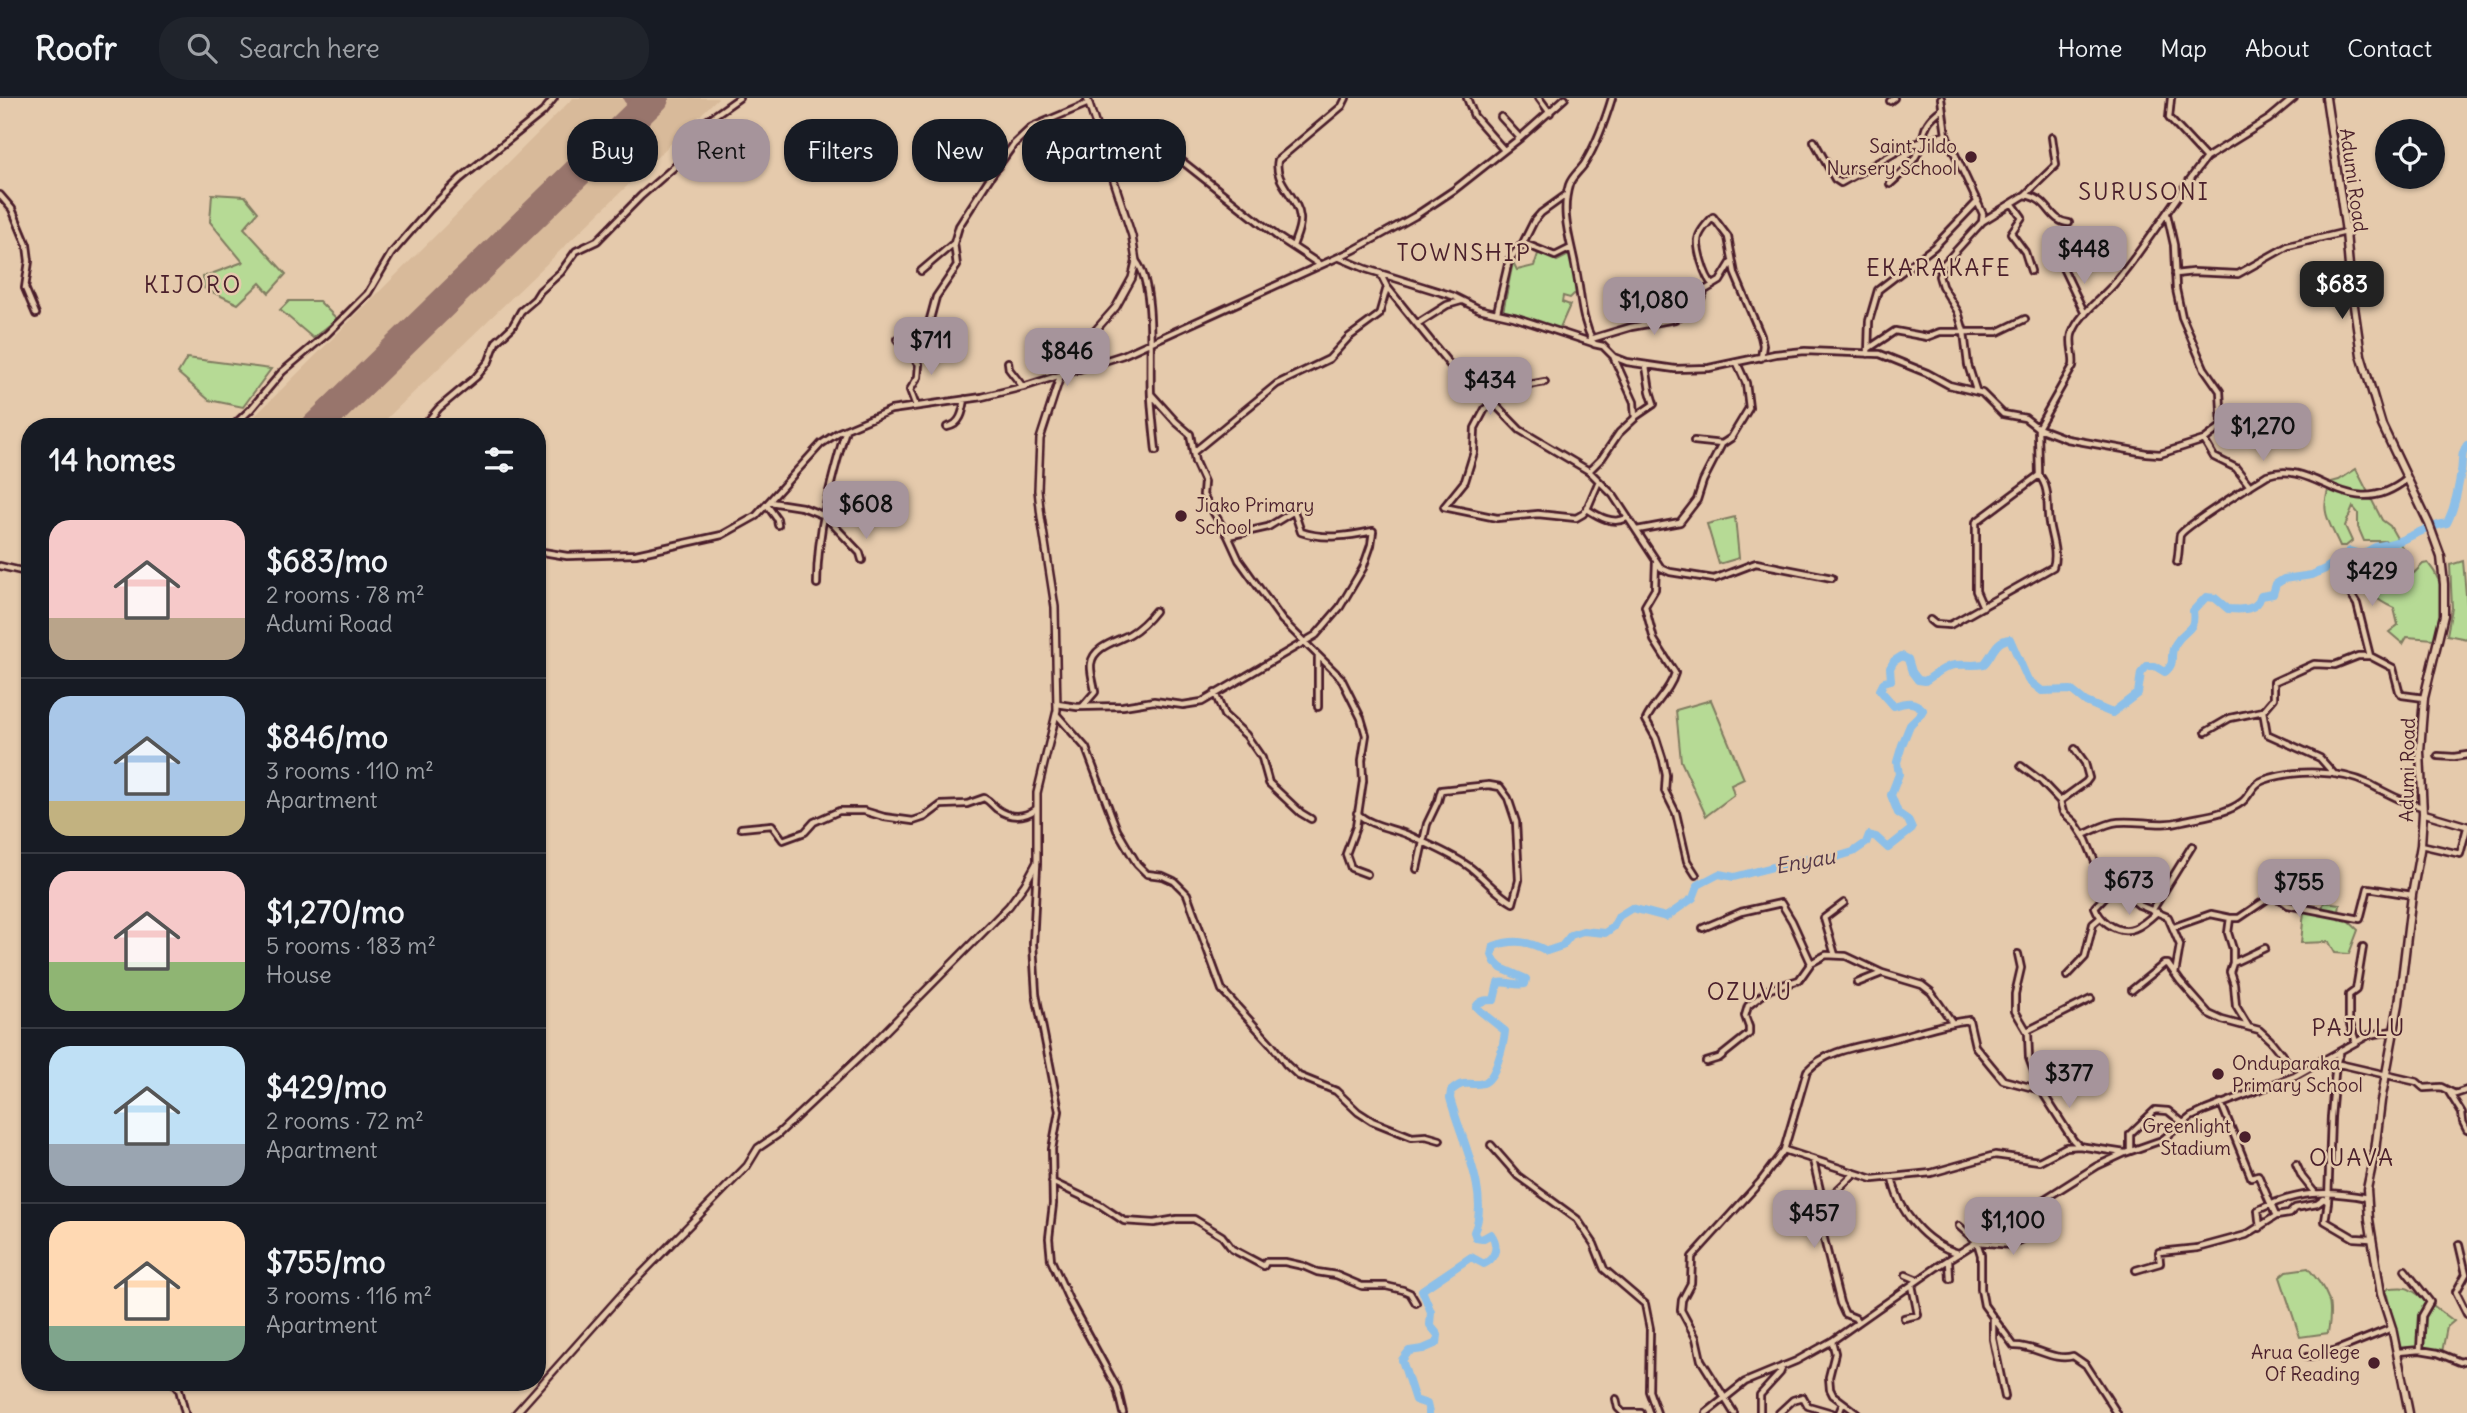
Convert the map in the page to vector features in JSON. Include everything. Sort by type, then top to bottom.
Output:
[{"type":"main road","name":"Adumi Road","points":[[2326,98],[2363,364],[2382,425],[2441,557],[2445,602],[2424,698],[2420,752],[2423,810],[2421,845],[2399,1004],[2367,1189],[2371,1239],[2381,1294],[2398,1352],[2409,1413]]},
{"type":"street","points":[[242,418],[282,372],[327,334],[368,293],[391,254],[429,210],[460,179],[543,112],[554,98]]},
{"type":"street","points":[[431,418],[476,377],[489,361],[496,342],[512,327],[521,311],[535,299],[540,290],[561,272],[578,249],[597,240],[641,196],[689,155],[698,127],[739,98]]},
{"type":"street","points":[[1293,246],[1300,218],[1292,196],[1279,176],[1278,160],[1342,106],[1346,98]]},
{"type":"street","points":[[1467,98],[1474,116],[1504,150]]},
{"type":"street","points":[[1539,98],[1550,113]]},
{"type":"street","points":[[546,552],[567,556],[636,554],[722,535],[741,526],[768,503],[821,444],[846,429],[891,410],[965,399],[1060,377],[1151,343],[1339,257],[1438,201],[1520,138],[1564,98]]},
{"type":"street","points":[[1592,342],[1584,322],[1567,235],[1567,194],[1572,179],[1585,163],[1604,124],[1612,98]]},
{"type":"street","points":[[1941,98],[1946,135],[1978,201],[1983,214],[1982,222]]},
{"type":"street","points":[[2171,98],[2169,118],[2206,158]]},
{"type":"street","points":[[1930,620],[1935,624],[1950,625],[2053,567],[2055,551],[2048,499],[2045,485],[2039,475],[2037,446],[2039,428],[2073,366],[2073,334],[2085,314],[2115,283],[2206,158],[2270,119],[2294,98]]},
{"type":"street","points":[[916,358],[922,349],[935,299],[956,268],[954,243],[961,222],[991,176],[1023,134],[1040,122],[1088,101],[1093,119]]},
{"type":"street","points":[[1890,184],[1913,162],[1922,142],[1926,123],[1942,110]]},
{"type":"street","points":[[1501,117],[1520,138]]},
{"type":"street","points":[[1814,141],[1835,179],[1841,183],[1907,146],[1946,135]]},
{"type":"street","points":[[1976,391],[1958,312],[1938,276],[1944,264],[1982,222],[2025,195],[2056,165],[2052,137]]},
{"type":"street","points":[[1186,164],[1268,229],[1320,264]]},
{"type":"street","points":[[1114,182],[1132,236],[1136,261],[1132,278],[1116,307],[1080,348],[1060,377],[1043,423],[1038,461],[1041,517],[1055,607],[1057,715],[1041,771],[1036,810],[1037,862],[1033,944],[1036,994],[1059,1111],[1052,1149],[1053,1204],[1049,1238],[1051,1260],[1070,1302],[1117,1388],[1123,1413]]},
{"type":"street","points":[[1497,312],[1509,260],[1541,213],[1567,194]]},
{"type":"street","points":[[0,195],[12,209],[27,245],[29,261],[25,288],[36,314]]},
{"type":"street","points":[[2025,195],[2041,200],[2055,218],[2069,223]]},
{"type":"street","points":[[1868,352],[1869,321],[1878,290],[1934,247],[1978,201]]},
{"type":"street","points":[[2012,203],[2022,217],[2011,233],[2025,251],[2031,271]]},
{"type":"street","points":[[1614,357],[1646,366],[1688,369],[1737,363],[1775,354],[1819,350],[1880,354],[1949,385],[1985,395],[2003,414],[2025,418],[2039,428],[2067,439],[2157,454],[2204,440],[2222,426],[2220,394],[2205,371],[2187,331],[2178,300],[2174,245],[2167,213]]},
{"type":"street","points":[[1592,342],[1638,325],[1659,324],[1675,319],[1700,300],[1705,290],[1713,285],[1724,276],[1733,257],[1728,237],[1713,217],[1699,234],[1698,241],[1704,273],[1713,285]]},
{"type":"street","points":[[2175,274],[2238,274],[2288,246],[2346,232]]},
{"type":"street","points":[[921,271],[954,243]]},
{"type":"street","points":[[1523,243],[1555,256],[1571,248]]},
{"type":"street","points":[[1339,257],[1453,296],[1479,309],[1497,312],[1606,348],[1614,357],[1634,402],[1635,417]]},
{"type":"street","points":[[1136,261],[1144,276],[1151,343],[1151,394],[1156,451]]},
{"type":"street","points":[[1732,262],[1760,333],[1763,345],[1761,358]]},
{"type":"street","points":[[2063,268],[2085,314]]},
{"type":"street","points":[[1380,273],[1387,287],[1458,373],[1528,436],[1589,471],[1614,495],[1661,568],[1705,578],[1721,577],[1756,564],[1832,578]]},
{"type":"street","points":[[1195,451],[1268,390],[1329,359],[1349,337],[1379,315],[1387,287]]},
{"type":"street","points":[[1417,324],[1447,304],[1462,300]]},
{"type":"street","points":[[1868,352],[1895,331],[1927,337],[1940,332],[1998,332],[2025,319]]},
{"type":"street","points":[[897,339],[916,358],[920,370],[910,392],[916,406]]},
{"type":"street","points":[[1008,362],[1009,369],[1023,387]]},
{"type":"street","points":[[1637,530],[1677,523],[1697,500],[1703,481],[1722,444],[1731,438],[1749,408],[1746,383],[1737,363]]},
{"type":"street","points":[[1589,471],[1602,458],[1619,433],[1635,417],[1654,404],[1646,366]]},
{"type":"street","points":[[1545,382],[1511,388],[1492,401],[1476,423],[1474,452],[1465,481],[1444,507],[1497,518],[1538,514],[1576,518],[1587,509],[1599,481]]},
{"type":"street","points":[[1151,394],[1176,422],[1190,433],[1195,462],[1204,482],[1203,495],[1239,560],[1282,620],[1344,681],[1364,726],[1363,780],[1356,827],[1346,854],[1351,868],[1367,874]]},
{"type":"street","points":[[947,427],[958,423],[965,399]]},
{"type":"street","points":[[817,584],[818,550],[829,484],[846,429]]},
{"type":"street","points":[[2204,440],[2214,457],[2236,468],[2250,486]]},
{"type":"street","points":[[1694,441],[1722,444]]},
{"type":"street","points":[[2177,562],[2181,549],[2180,535],[2204,515],[2267,475],[2283,472],[2359,497],[2380,494],[2407,480]]},
{"type":"street","points":[[1983,607],[1976,591],[1976,522],[2039,475]]},
{"type":"street","points":[[768,503],[802,506],[825,516],[860,553],[862,560]]},
{"type":"street","points":[[768,503],[778,525]]},
{"type":"street","points":[[1587,509],[1614,521],[1627,518]]},
{"type":"street","points":[[1057,704],[1082,707],[1123,706],[1154,701],[1198,704],[1316,635],[1340,607],[1366,563],[1373,531],[1327,537],[1308,535],[1301,532],[1294,511],[1268,527],[1228,536]]},
{"type":"street","points":[[1656,561],[1655,589],[1645,606],[1654,640],[1675,673],[1671,685],[1654,705],[1646,720],[1656,738],[1666,775],[1665,791],[1676,813],[1687,860],[1696,875]]},
{"type":"street","points":[[0,566],[21,571]]},
{"type":"street","points":[[2339,576],[2357,604],[2371,656]]},
{"type":"street","points":[[1082,707],[1095,692],[1091,668],[1094,656],[1113,641],[1132,633],[1155,611]]},
{"type":"street","points":[[1318,655],[1318,707]]},
{"type":"street","points":[[2206,732],[2231,718],[2263,711],[2274,698],[2274,682],[2314,664],[2335,665],[2358,656],[2371,656],[2393,668],[2402,695],[2424,698]]},
{"type":"street","points":[[1215,693],[1224,715],[1246,734],[1262,758],[1269,783],[1301,813],[1311,818]]},
{"type":"street","points":[[2263,711],[2268,735],[2320,758],[2335,775]]},
{"type":"street","points":[[1057,715],[1086,748],[1117,830],[1137,864],[1147,874],[1174,881],[1187,894],[1222,990],[1286,1064],[1299,1076],[1336,1091],[1372,1121],[1412,1137],[1426,1136],[1440,1140]]},
{"type":"street","points":[[2060,801],[2089,778],[2085,763],[2075,749]]},
{"type":"street","points":[[2438,756],[2467,755]]},
{"type":"street","points":[[2021,766],[2041,781],[2060,801],[2063,812],[2083,835],[2096,869],[2114,887],[2139,905],[2168,917],[2180,944],[2175,974]]},
{"type":"street","points":[[2083,835],[2119,822],[2180,822],[2212,815],[2240,804],[2255,785],[2272,778],[2300,773],[2335,775],[2368,783],[2397,800],[2467,827],[2460,854],[2421,845]]},
{"type":"street","points":[[1357,813],[1364,820],[1405,832],[1425,843],[1471,868],[1504,898],[1513,902],[1519,880],[1516,822],[1511,804],[1500,787],[1489,785],[1441,790],[1427,824],[1425,843],[1417,869]]},
{"type":"street","points":[[741,828],[772,825],[783,840],[805,832],[812,823],[839,811],[864,811],[914,821],[925,817],[941,805],[967,804],[984,798],[997,809],[1017,816],[1024,817],[1036,810]]},
{"type":"street","points":[[2114,887],[2095,905],[2100,918],[2113,927],[2127,931],[2141,925],[2155,910],[2192,846]]},
{"type":"street","points":[[546,1379],[623,1293],[747,1166],[758,1148],[776,1135],[865,1052],[1009,906],[1037,862]]},
{"type":"street","points":[[2174,927],[2211,914],[2230,918],[2244,915],[2270,897],[2288,905],[2360,919],[2368,888],[2412,895]]},
{"type":"street","points":[[1703,928],[1741,912],[1781,903],[1811,963]]},
{"type":"street","points":[[1835,955],[1824,918],[1844,903]]},
{"type":"street","points":[[2067,976],[2085,957],[2093,924],[2100,918]]},
{"type":"street","points":[[2230,918],[2228,933],[2233,963],[2230,972],[2236,1006],[2248,1027]]},
{"type":"street","points":[[2356,1042],[2348,1021],[2349,995],[2356,990],[2363,947]]},
{"type":"street","points":[[2233,963],[2265,948]]},
{"type":"street","points":[[2018,954],[2021,968],[2014,1012],[2027,1031],[2029,1058],[2041,1090],[2079,1146]]},
{"type":"street","points":[[1706,1062],[1731,1050],[1749,1034],[1745,1016],[1748,1006],[1770,989],[1799,980],[1811,963],[1823,955],[1846,956],[1882,973],[1928,989],[1952,1022]]},
{"type":"street","points":[[2133,990],[2166,962],[2209,1014],[2263,1033],[2286,1060],[2302,1071]]},
{"type":"street","points":[[1857,983],[1882,973]]},
{"type":"street","points":[[2027,1031],[2091,999]]},
{"type":"street","points":[[1734,1413],[1701,1360],[1696,1338],[1681,1310],[1682,1300],[1692,1276],[1692,1257],[1761,1181],[1784,1150],[1807,1070],[1832,1054],[1952,1022],[1969,1020],[1975,1046],[2003,1080],[2041,1090]]},
{"type":"street","points":[[1706,1413],[1745,1382],[1832,1341],[1958,1254],[2097,1166],[2162,1140],[2191,1117],[2221,1103],[2295,1076],[2369,1035],[2393,1031]]},
{"type":"street","points":[[2340,1053],[2336,1062],[2331,1117],[2329,1193],[2325,1221],[2354,1238],[2371,1239]]},
{"type":"street","points":[[2321,1060],[2417,1082],[2424,1088],[2441,1087],[2455,1094],[2467,1090]]},
{"type":"street","points":[[2449,1091],[2462,1114],[2467,1130]]},
{"type":"street","points":[[2221,1103],[2251,1177],[2258,1175],[2276,1216]]},
{"type":"street","points":[[2128,1152],[2130,1135],[2155,1110],[2168,1111],[2183,1123]]},
{"type":"street","points":[[1491,1145],[1518,1176],[1577,1219],[1594,1244],[1604,1269],[1645,1304],[1650,1329],[1649,1391],[1657,1413]]},
{"type":"street","points":[[1784,1150],[1868,1179],[1931,1173],[1995,1155],[2039,1161],[2066,1147],[2128,1152]]},
{"type":"street","points":[[1813,1159],[1826,1216],[1823,1235],[1840,1303],[1845,1314],[1858,1322]]},
{"type":"street","points":[[2296,1164],[2314,1192]]},
{"type":"street","points":[[1822,1200],[1830,1197],[1854,1174]]},
{"type":"street","points":[[1892,1177],[1899,1203],[1923,1234],[1942,1248],[1958,1254]]},
{"type":"street","points":[[1051,1182],[1100,1205],[1124,1220],[1154,1223],[1194,1219],[1222,1236],[1232,1249],[1264,1266],[1266,1262],[1285,1262],[1336,1275],[1362,1286],[1386,1286],[1404,1290],[1410,1293],[1416,1303]]},
{"type":"street","points":[[2260,1228],[2258,1210],[2314,1192],[2368,1198]]},
{"type":"street","points":[[2136,1270],[2160,1263],[2159,1252],[2199,1248],[2246,1235],[2276,1216],[2289,1214],[2295,1208],[2303,1208],[2325,1199],[2328,1202]]},
{"type":"street","points":[[1959,1226],[1977,1242],[1981,1255],[1984,1305],[2014,1346],[2024,1346],[2063,1359],[2073,1356],[2086,1365],[2117,1413]]},
{"type":"street","points":[[1977,1242],[2012,1245],[2035,1232]]},
{"type":"street","points":[[2459,1244],[2466,1274],[2456,1292],[2467,1314]]},
{"type":"street","points":[[1949,1260],[1950,1279]]},
{"type":"street","points":[[2405,1270],[2430,1302],[2422,1316],[2420,1350]]},
{"type":"street","points":[[1906,1275],[1919,1280]]},
{"type":"street","points":[[1904,1318],[1919,1315],[1912,1285]]},
{"type":"street","points":[[1993,1317],[1993,1339],[2004,1398]]},
{"type":"street","points":[[2307,1357],[2337,1350],[2392,1328]]},
{"type":"street","points":[[1832,1341],[1835,1353],[1829,1377],[1830,1389],[1857,1413]]},
{"type":"street","points":[[2398,1352],[2420,1350],[2438,1353],[2460,1362],[2467,1360]]},
{"type":"street","points":[[1760,1413],[1760,1395],[1783,1366]]},
{"type":"street","points":[[180,1391],[185,1413]]},
{"type":"street","points":[[516,1413],[536,1391]]},
{"type":"street","points":[[1779,1413],[1793,1400],[1803,1396],[1808,1406],[1832,1413]]},
{"type":"street","points":[[1616,1399],[1618,1408],[1624,1413],[1641,1413]]},
{"type":"street","points":[[1839,1413],[1843,1403]]},
{"type":"shaded area","points":[[573,98],[718,98],[696,119],[672,119],[672,143],[658,156],[658,119],[567,119],[567,182],[631,182],[387,418],[253,418]]},
{"type":"green space","points":[[212,194],[245,196],[258,212],[244,228],[286,274],[269,293],[260,283],[238,304],[204,288],[203,277],[243,262],[210,222]]},
{"type":"green space","points":[[1539,251],[1557,261],[1571,254],[1580,295],[1574,294],[1570,298],[1563,296],[1562,302],[1570,305],[1559,330],[1503,312],[1513,262],[1517,270],[1534,266]]},
{"type":"green space","points":[[289,301],[319,301],[337,319],[313,338],[280,310]]},
{"type":"green space","points":[[187,358],[271,369],[243,407],[209,400],[178,373]]},
{"type":"green space","points":[[2356,469],[2382,520],[2390,526],[2403,549],[2407,570],[2414,573],[2428,563],[2439,580],[2443,610],[2439,630],[2434,639],[2407,637],[2403,644],[2389,632],[2398,625],[2394,608],[2374,594],[2367,571],[2376,554],[2387,549],[2387,541],[2364,541],[2358,527],[2358,513],[2353,507],[2345,526],[2352,541],[2346,546],[2340,546],[2332,529],[2325,508],[2331,482]]},
{"type":"green space","points":[[1735,517],[1739,558],[1719,564],[1707,524]]},
{"type":"green space","points":[[2463,561],[2467,639],[2447,635],[2452,608],[2450,565]]},
{"type":"green space","points":[[1711,700],[1744,779],[1731,785],[1734,795],[1706,816],[1681,761],[1676,710]]},
{"type":"green space","points":[[2324,902],[2340,904],[2339,912],[2358,930],[2349,954],[2335,953],[2329,942],[2301,943],[2304,911],[2321,912]]},
{"type":"green space","points":[[2308,1268],[2328,1297],[2330,1322],[2328,1333],[2300,1337],[2280,1277],[2287,1271]]},
{"type":"green space","points":[[2389,1288],[2410,1289],[2454,1321],[2447,1327],[2442,1352],[2409,1352],[2400,1349],[2386,1291]]},
{"type":"waterway","name":"Enyau","points":[[1429,1413],[1427,1404],[1415,1400],[1402,1360],[1409,1351],[1437,1343],[1438,1335],[1430,1325],[1431,1312],[1422,1290],[1471,1257],[1484,1264],[1495,1251],[1491,1234],[1482,1239],[1476,1238],[1474,1232],[1478,1217],[1477,1184],[1450,1098],[1451,1091],[1460,1085],[1478,1084],[1488,1080],[1501,1051],[1505,1031],[1476,1007],[1486,1000],[1494,1000],[1498,983],[1525,984],[1526,979],[1501,968],[1495,962],[1492,955],[1494,946],[1521,942],[1547,951],[1562,946],[1571,935],[1583,931],[1605,933],[1613,927],[1619,916],[1632,908],[1666,917],[1693,898],[1698,885],[1719,874],[1734,877],[1808,858],[1823,861],[1853,852],[1866,843],[1869,835],[1876,837],[1888,848],[1912,829],[1908,820],[1898,813],[1891,795],[1899,774],[1897,762],[1902,745],[1910,725],[1923,710],[1910,703],[1894,706],[1880,690],[1884,682],[1891,680],[1890,668],[1894,661],[1902,656],[1908,659],[1918,680],[1925,681],[1951,666],[1984,664],[2001,642],[2010,639],[2028,680],[2042,691],[2071,690],[2086,702],[2112,713],[2138,693],[2141,673],[2147,666],[2155,666],[2165,672],[2169,668],[2173,648],[2193,623],[2193,611],[2206,597],[2215,598],[2228,609],[2253,607],[2261,596],[2273,594],[2276,584],[2284,579],[2312,575],[2350,551],[2363,555],[2377,546],[2394,543],[2447,523],[2456,498],[2467,445]]},
{"type":"taxiway","points":[[629,98],[641,111]]},
{"type":"runway","points":[[325,418],[654,98]]},
{"type":"place","name":"Saint Jildo Nursery School","points":[[1971,157]]},
{"type":"place","name":"Jiako Primary School","points":[[1181,516]]},
{"type":"place","name":"Onduparaka Primary School","points":[[2218,1074]]},
{"type":"place","name":"Greenlight Stadium","points":[[2245,1137]]},
{"type":"place","name":"Arua College Of Reading","points":[[2374,1363]]},
{"type":"district","name":"SURUSONI","points":[[2144,191]]},
{"type":"district","name":"TOWNSHIP","points":[[1464,252]]},
{"type":"district","name":"EKARAKAFE","points":[[1939,267]]},
{"type":"district","name":"KIJORO","points":[[193,284]]},
{"type":"district","name":"OZUVU","points":[[1750,991]]},
{"type":"district","name":"PAJULU","points":[[2359,1027]]},
{"type":"district","name":"OUAVA","points":[[2352,1157]]}]
